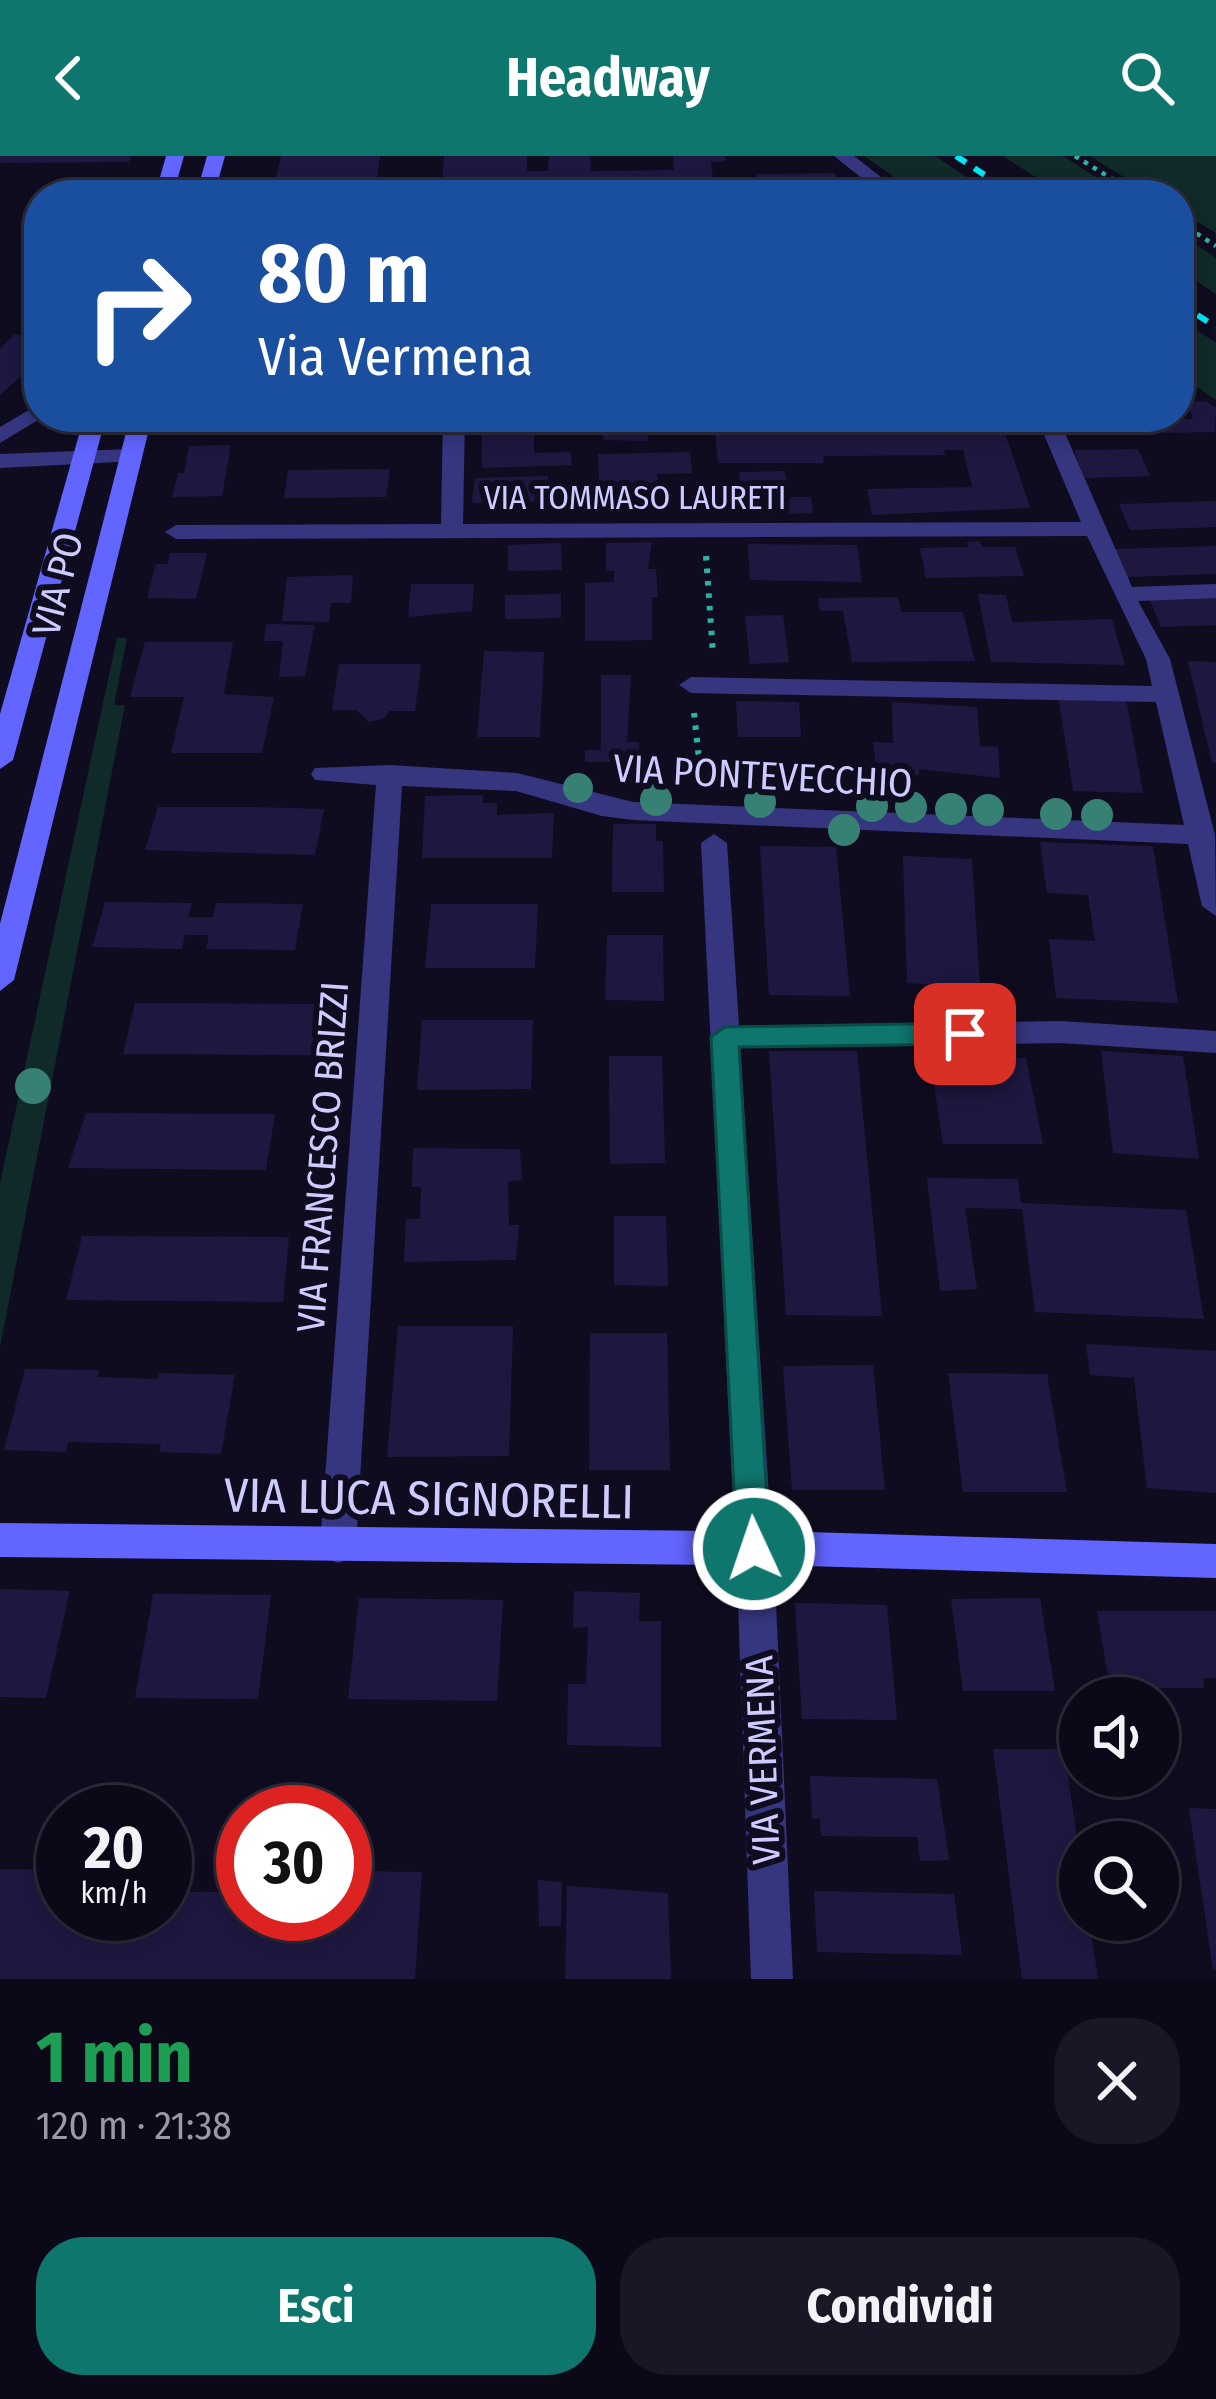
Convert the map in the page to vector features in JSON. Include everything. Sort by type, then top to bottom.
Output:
[{"type":"main road","name":"VIA PO","points":[[0,760],[90,432]]},
{"type":"main road","name":"VIA PO","points":[[0,980],[137,432]]},
{"type":"main road","name":"VIA LUCA SIGNORELLI","points":[[0,1540],[754,1549],[1216,1561]]},
{"type":"street","points":[[843,156],[875,180]]},
{"type":"street","points":[[452,531],[454,432]]},
{"type":"street","points":[[1053,432],[1123,595],[1158,659],[1216,906]]},
{"type":"street","points":[[0,461],[130,456]]},
{"type":"street","name":"VIA TOMMASO LAURETI","points":[[176,532],[1094,529]]},
{"type":"street","points":[[1123,595],[1216,591]]},
{"type":"street","points":[[691,685],[1168,694]]},
{"type":"street","name":"VIA PONTEVECCHIO","points":[[324,774],[517,782],[602,807],[633,811],[1202,835]]},
{"type":"street","name":"VIA FRANCESCO BRIZZI","points":[[338,1546],[390,774]]},
{"type":"street","name":"VIA VERMENA","points":[[714,843],[754,1549],[772,1979]]},
{"type":"street","points":[[725,1037],[1060,1032],[1216,1042]]},
{"type":"path","points":[[1076,156],[1114,180]]},
{"type":"green space","points":[[864,156],[935,156],[971,180],[898,180]]},
{"type":"green space","points":[[1003,156],[1063,156],[1101,180],[1040,180]]},
{"type":"green space","points":[[1090,156],[1216,156],[1216,233],[1194,220],[1194,180],[1129,180]]},
{"type":"green space","points":[[1194,243],[1216,258],[1216,294],[1194,280]]},
{"type":"green space","points":[[1194,328],[1216,343],[1216,400],[1194,385]]},
{"type":"green space","points":[[117,638],[127,638],[114,705],[125,705],[0,1347],[0,1183]]},
{"type":"building","points":[[0,156],[131,156],[129,162],[0,163]]},
{"type":"building","points":[[281,156],[380,156],[377,180],[275,180]]},
{"type":"building","points":[[444,156],[527,156],[527,171],[548,171],[549,156],[590,156],[591,171],[674,170],[673,156],[725,156],[726,161],[711,162],[713,180],[442,180]]},
{"type":"building","points":[[835,173],[837,180],[757,180],[756,174]]},
{"type":"building","points":[[14,334],[24,336],[24,373],[0,395],[0,349]]},
{"type":"building","points":[[1206,401],[1216,408],[1215,432],[1099,434],[1098,432],[1194,432],[1194,402]]},
{"type":"building","points":[[482,432],[534,432],[534,453],[570,452],[572,465],[482,468]]},
{"type":"building","points":[[604,432],[648,432],[648,441],[603,440]]},
{"type":"building","points":[[715,432],[1005,432],[1030,508],[872,515],[867,489],[972,487],[963,450],[944,450],[946,455],[823,456],[824,463],[718,463]]},
{"type":"building","points":[[231,445],[222,496],[172,497],[178,473],[184,473],[189,446]]},
{"type":"building","points":[[1138,449],[1150,476],[1084,478],[1074,450]]},
{"type":"building","points":[[690,452],[692,473],[657,474],[660,507],[616,508],[616,489],[599,489],[598,454]]},
{"type":"building","points":[[390,469],[386,497],[284,498],[288,470]]},
{"type":"building","points":[[785,471],[788,485],[780,485],[783,497],[811,497],[813,513],[745,515],[739,472]]},
{"type":"building","points":[[548,476],[550,501],[472,503],[475,478]]},
{"type":"building","points":[[1216,501],[1216,527],[1130,530],[1119,504]]},
{"type":"building","points":[[980,541],[982,547],[1015,547],[1024,576],[926,578],[920,548],[968,547],[967,542]]},
{"type":"building","points":[[652,542],[648,569],[656,569],[658,597],[652,597],[652,640],[585,641],[585,583],[614,582],[614,571],[606,571],[606,543]]},
{"type":"building","points":[[561,543],[562,570],[508,571],[508,545]]},
{"type":"building","points":[[748,544],[857,545],[862,582],[750,580]]},
{"type":"building","points":[[1216,546],[1216,574],[1127,577],[1115,549]]},
{"type":"building","points":[[170,553],[207,553],[196,599],[147,598],[156,564],[168,564]]},
{"type":"building","points":[[353,575],[351,603],[331,603],[329,622],[282,621],[287,577]]},
{"type":"building","points":[[411,584],[474,584],[472,611],[408,617]]},
{"type":"building","points":[[561,594],[561,618],[505,619],[505,595]]},
{"type":"building","points":[[978,594],[1006,595],[1012,622],[1112,619],[1125,665],[991,662]]},
{"type":"building","points":[[1216,595],[1216,625],[1161,627],[1149,598]]},
{"type":"building","points":[[898,597],[901,612],[963,612],[975,661],[852,662],[843,611],[820,611],[818,598]]},
{"type":"building","points":[[783,615],[789,662],[750,664],[745,616]]},
{"type":"building","points":[[266,624],[315,625],[305,676],[279,677],[283,641],[264,641]]},
{"type":"building","points":[[145,642],[233,642],[224,694],[274,697],[262,753],[171,753],[184,697],[130,697]]},
{"type":"building","points":[[484,651],[544,652],[540,737],[477,737]]},
{"type":"building","points":[[1188,661],[1216,662],[1216,763],[1212,763]]},
{"type":"building","points":[[339,664],[421,664],[415,711],[389,711],[385,718],[369,722],[357,710],[332,710]]},
{"type":"building","points":[[601,675],[631,675],[627,742],[639,742],[640,762],[585,762],[585,750],[601,750]]},
{"type":"building","points":[[1058,695],[1126,698],[1143,793],[1073,791]]},
{"type":"building","points":[[736,701],[799,702],[801,737],[738,737]]},
{"type":"building","points":[[892,702],[977,707],[980,746],[998,747],[1000,778],[919,769],[919,775],[877,772],[873,742],[893,743]]},
{"type":"building","points":[[483,795],[483,803],[497,803],[497,815],[554,813],[552,858],[422,858],[425,796]]},
{"type":"building","points":[[158,807],[324,809],[315,855],[145,850]]},
{"type":"building","points":[[613,824],[656,824],[656,841],[663,841],[664,892],[612,892]]},
{"type":"building","points":[[1040,842],[1153,846],[1178,1003],[1056,998],[1049,939],[1095,941],[1088,895],[1047,893]]},
{"type":"building","points":[[760,846],[836,847],[850,996],[769,995]]},
{"type":"building","points":[[903,856],[972,859],[980,988],[907,983]]},
{"type":"building","points":[[105,902],[192,903],[188,917],[213,917],[216,903],[303,904],[295,950],[206,949],[209,935],[185,935],[182,949],[92,947]]},
{"type":"building","points":[[431,904],[538,904],[535,968],[425,968]]},
{"type":"building","points":[[607,935],[663,935],[664,1001],[605,1000]]},
{"type":"building","points":[[135,1003],[321,1004],[313,1055],[123,1054]]},
{"type":"building","points":[[422,1020],[533,1020],[531,1089],[417,1090]]},
{"type":"building","points":[[769,1051],[857,1051],[882,1316],[786,1315]]},
{"type":"building","points":[[1101,1051],[1183,1056],[1199,1159],[1113,1153]]},
{"type":"building","points":[[609,1056],[662,1056],[665,1163],[610,1164]]},
{"type":"building","points":[[930,1058],[1026,1058],[1043,1144],[943,1144]]},
{"type":"building","points":[[86,1113],[275,1114],[266,1170],[68,1168]]},
{"type":"building","points":[[413,1148],[520,1149],[522,1180],[508,1181],[509,1225],[519,1225],[516,1260],[404,1262],[406,1219],[420,1219],[421,1187],[412,1187]]},
{"type":"building","points":[[927,1178],[1018,1179],[1021,1203],[1186,1210],[1204,1319],[1035,1312],[1022,1209],[965,1208],[977,1289],[940,1291]]},
{"type":"building","points":[[614,1216],[666,1216],[668,1286],[614,1285]]},
{"type":"building","points":[[82,1236],[289,1237],[283,1302],[66,1300]]},
{"type":"building","points":[[398,1326],[513,1326],[509,1456],[387,1457]]},
{"type":"building","points":[[590,1333],[667,1333],[670,1470],[589,1470]]},
{"type":"building","points":[[1086,1344],[1216,1351],[1216,1493],[1147,1488],[1134,1378],[1090,1375]]},
{"type":"building","points":[[873,1365],[885,1490],[792,1490],[783,1366]]},
{"type":"building","points":[[25,1369],[99,1370],[97,1377],[158,1379],[159,1373],[235,1375],[221,1454],[159,1452],[161,1444],[68,1442],[66,1452],[4,1450]]},
{"type":"building","points":[[948,1373],[1047,1374],[1067,1492],[963,1492]]},
{"type":"building","points":[[0,1589],[70,1591],[46,1698],[0,1697]]},
{"type":"building","points":[[574,1591],[640,1593],[639,1621],[661,1621],[661,1747],[567,1745],[568,1684],[586,1684],[588,1627],[573,1628]]},
{"type":"building","points":[[153,1594],[271,1595],[258,1699],[135,1698]]},
{"type":"building","points":[[359,1598],[503,1600],[497,1701],[348,1699]]},
{"type":"building","points":[[1040,1598],[1055,1691],[963,1691],[951,1599]]},
{"type":"building","points":[[795,1603],[887,1605],[897,1720],[802,1719]]},
{"type":"building","points":[[1097,1611],[1216,1611],[1216,1678],[1203,1678],[1204,1688],[1179,1688],[1179,1677],[1108,1677]]},
{"type":"building","points":[[993,1749],[1059,1749],[1059,1797],[1071,1797],[1075,1821],[1059,1821],[1059,1941],[1092,1941],[1098,1979],[1022,1979]]},
{"type":"building","points":[[810,1776],[937,1779],[949,1860],[920,1861],[917,1837],[821,1836],[820,1818],[812,1819]]},
{"type":"building","points":[[1189,1808],[1216,1809],[1213,1970]]},
{"type":"building","points":[[0,1869],[36,1870],[36,1941],[192,1941],[192,1892],[216,1892],[216,1941],[372,1941],[372,1871],[422,1872],[415,1979],[0,1979]]},
{"type":"building","points":[[538,1880],[562,1882],[561,1926],[539,1926]]},
{"type":"building","points":[[567,1886],[668,1893],[671,1979],[565,1979]]},
{"type":"building","points":[[814,1891],[954,1894],[962,1955],[817,1952]]},
{"type":"railway","points":[[956,156],[992,180]]},
{"type":"railway","points":[[1194,313],[1216,327]]},
{"type":"route","points":[[754,1549],[725,1037],[965,1034]]}]
